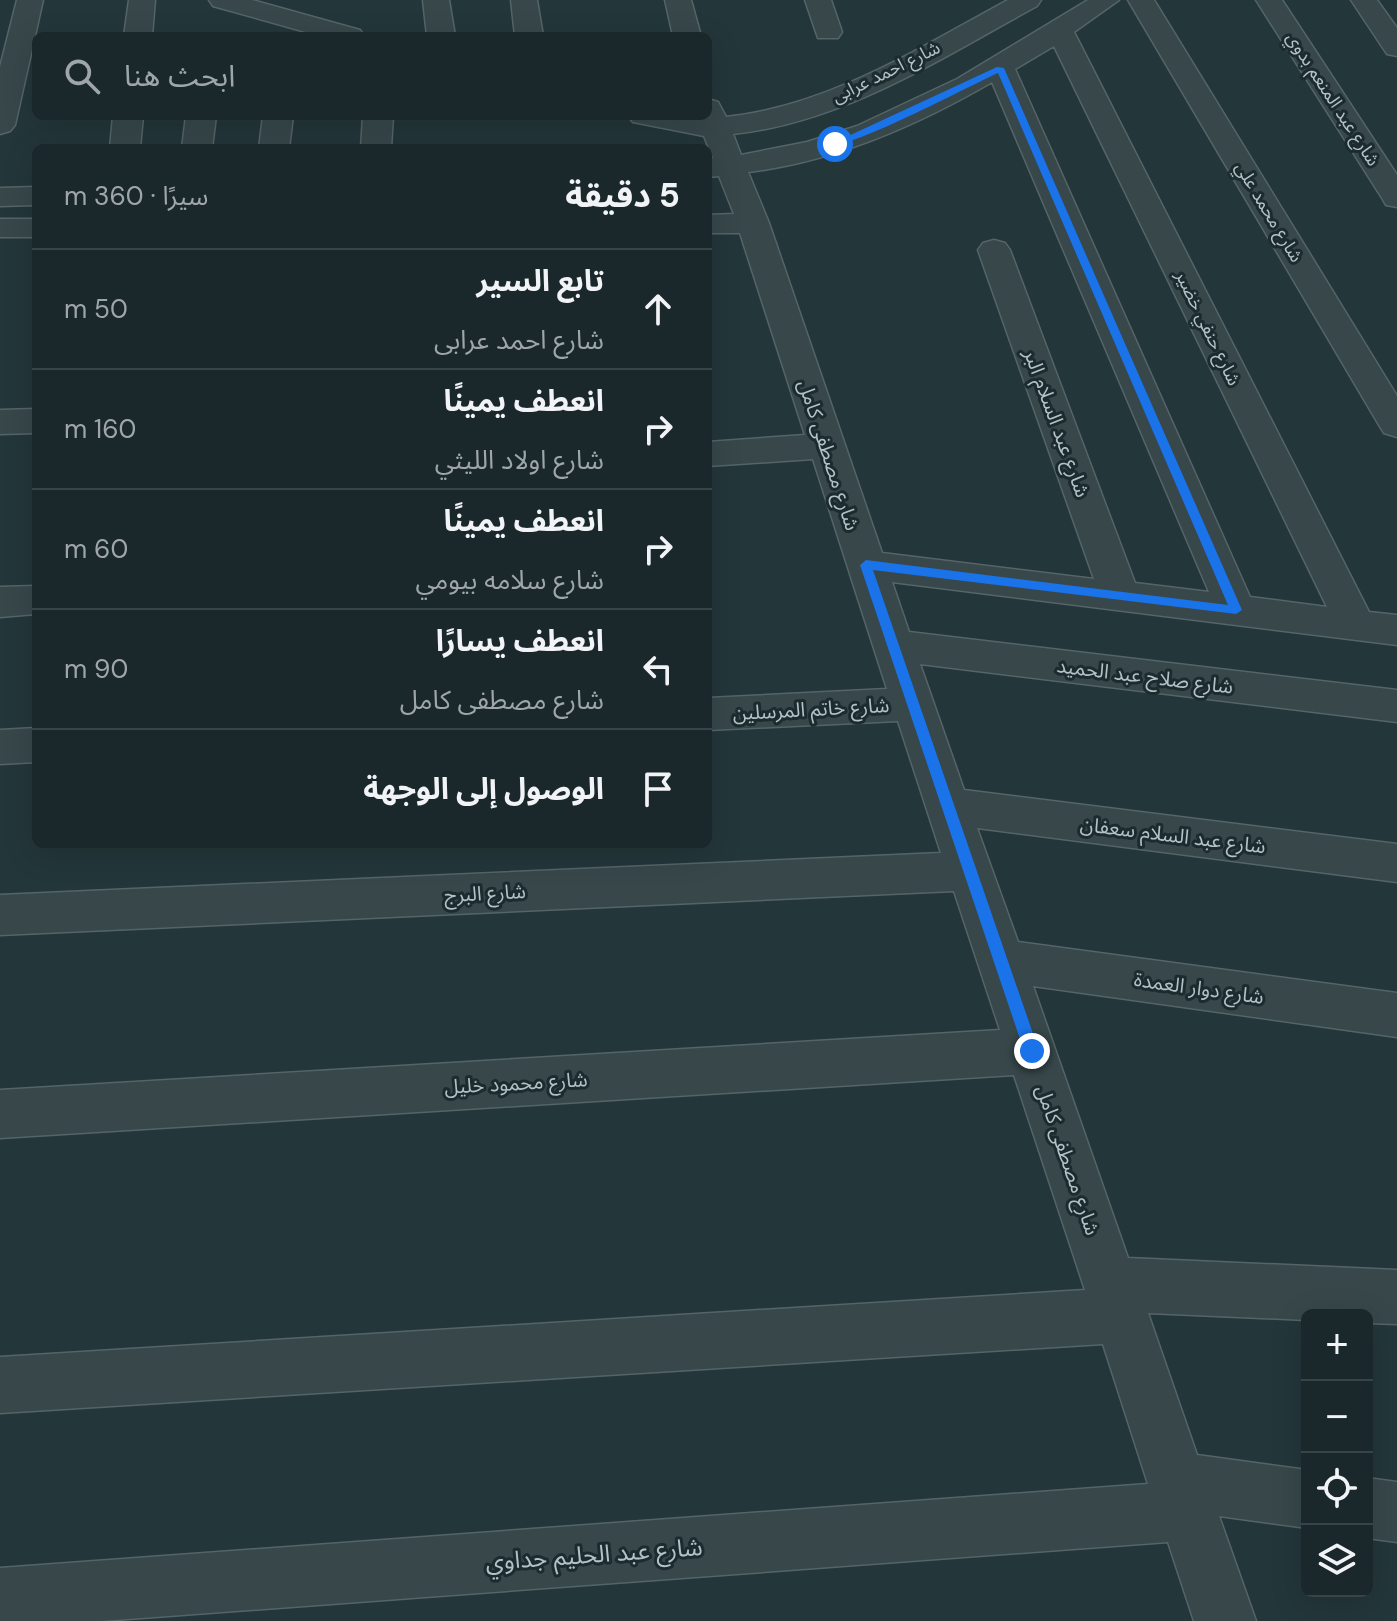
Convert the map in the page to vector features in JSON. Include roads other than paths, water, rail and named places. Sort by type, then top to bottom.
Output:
[{"type":"street","points":[[0,125],[30,0]]},
{"type":"street","points":[[138,32],[142,0]]},
{"type":"street","points":[[436,0],[440,32]]},
{"type":"street","points":[[524,0],[528,32]]},
{"type":"street","points":[[678,0],[686,32]]},
{"type":"street","points":[[818,0],[828,32]]},
{"type":"street","name":"شارع احمد عرابى","points":[[716,143],[853,92],[980,11],[1028,0]]},
{"type":"street","name":"شارع احمد عرابى","points":[[654,120],[716,143],[835,144],[877,128],[1000,68],[1106,0]]},
{"type":"street","name":"شارع محمد علي","points":[[1141,0],[1397,425]]},
{"type":"street","name":"شارع عبد المنعم بدوي","points":[[1269,0],[1397,198]]},
{"type":"street","points":[[1364,0],[1397,48]]},
{"type":"street","points":[[218,8],[295,19],[337,32]]},
{"type":"street","name":"شارع حنفي خضير","points":[[1060,31],[1356,625]]},
{"type":"street","points":[[1000,68],[1236,610]]},
{"type":"street","points":[[125,144],[128,120]]},
{"type":"street","points":[[198,144],[200,120]]},
{"type":"street","points":[[274,144],[278,120]]},
{"type":"street","points":[[376,144],[378,120]]},
{"type":"street","name":"شارع مصطفى كامل","points":[[716,143],[753,223],[1225,1621]]},
{"type":"street","points":[[0,197],[32,196]]},
{"type":"street","points":[[712,224],[753,223]]},
{"type":"street","points":[[0,228],[32,228]]},
{"type":"street","name":"شارع عبد السلام البر","points":[[994,250],[1120,596]]},
{"type":"street","points":[[0,422],[32,421]]},
{"type":"street","points":[[712,454],[826,446]]},
{"type":"street","points":[[866,565],[1397,630]]},
{"type":"street","points":[[0,602],[32,600]]},
{"type":"street","name":"شارع صلاح عبد الحميد","points":[[893,645],[1397,706]]},
{"type":"street","name":"شارع خاتم المرسلين","points":[[712,714],[913,704]]},
{"type":"street","points":[[0,747],[32,745]]},
{"type":"street","name":"شارع عبد السلام سعفان","points":[[948,806],[1397,863]]},
{"type":"street","name":"شارع البرج","points":[[0,915],[970,871]]},
{"type":"street","name":"شارع دوار العمدة","points":[[1001,961],[1397,1015]]},
{"type":"street","name":"شارع محمود خليل","points":[[0,1114],[1032,1051]]},
{"type":"street","points":[[0,1385],[1115,1299],[1397,1297]]},
{"type":"street","name":"شارع عبد الحليم جداوي","points":[[0,1598],[1182,1496],[1301,1499]]},
{"type":"street","points":[[1373,1509],[1397,1512]]}]
